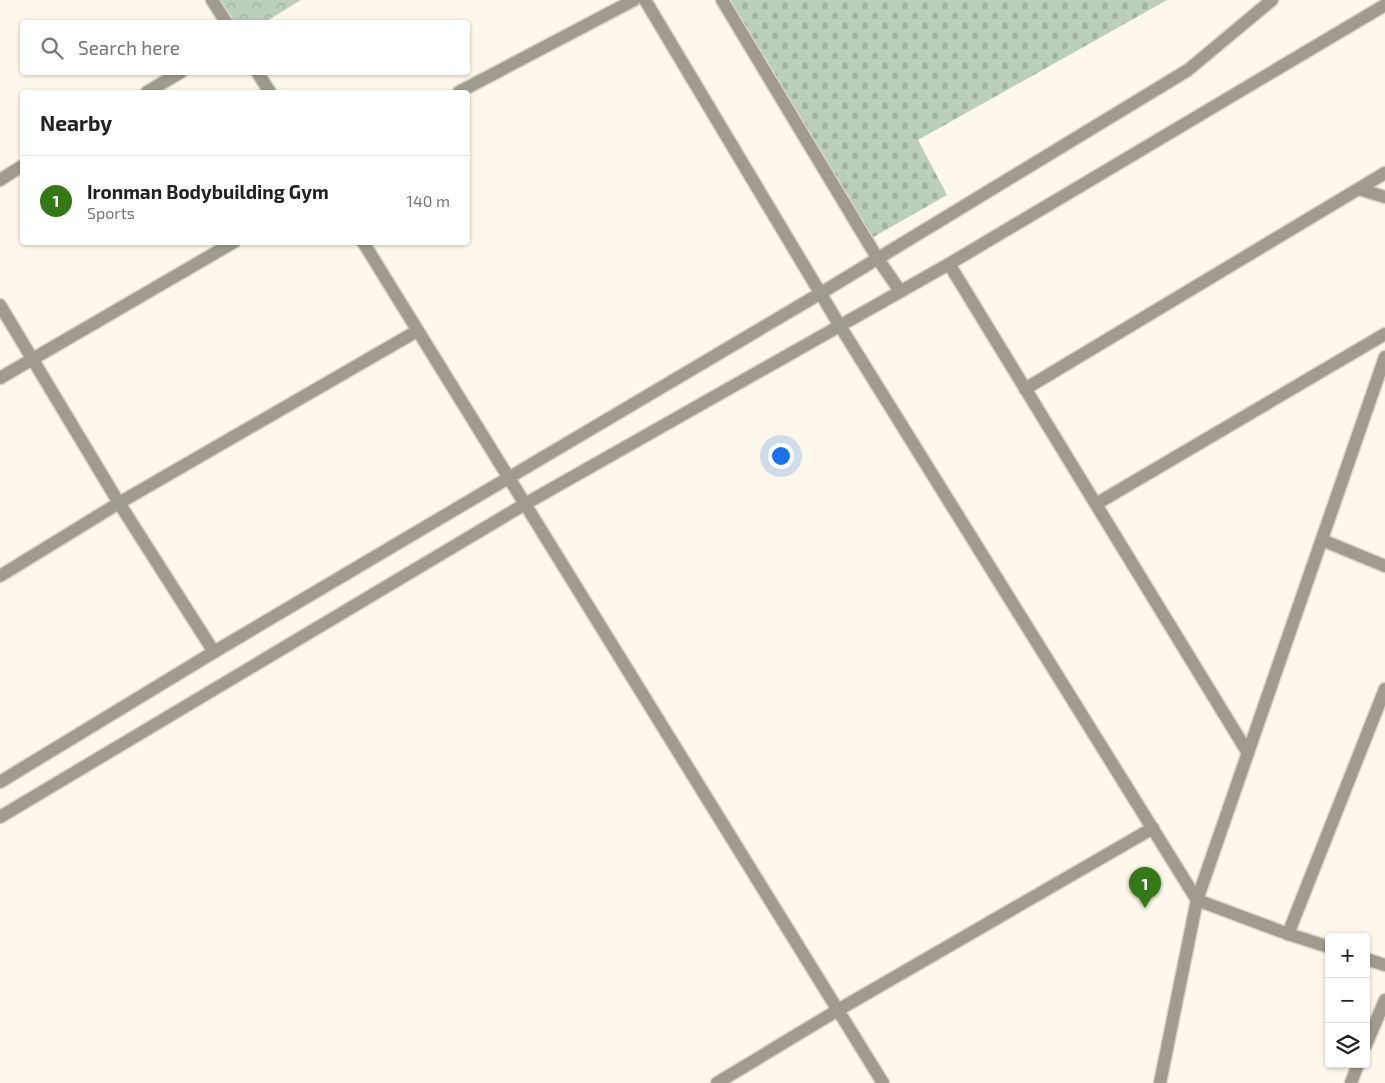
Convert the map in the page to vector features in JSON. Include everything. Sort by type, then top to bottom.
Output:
[{"type":"street","points":[[212,0],[225,20]]},
{"type":"street","points":[[463,90],[634,0]]},
{"type":"street","points":[[645,0],[840,326],[1197,900],[1325,946]]},
{"type":"street","points":[[722,0],[878,259],[900,291]]},
{"type":"street","points":[[0,782],[214,652],[878,259],[1188,70],[1272,0]]},
{"type":"street","points":[[0,817],[525,504],[949,264],[1384,8]]},
{"type":"street","points":[[150,90],[176,75]]},
{"type":"street","points":[[259,75],[269,90]]},
{"type":"street","points":[[0,180],[20,167]]},
{"type":"street","points":[[1025,390],[1385,173]]},
{"type":"street","points":[[1359,189],[1385,197]]},
{"type":"street","points":[[0,378],[229,245]]},
{"type":"street","points":[[365,245],[883,1083]]},
{"type":"street","points":[[949,264],[1248,753]]},
{"type":"street","points":[[0,305],[119,504],[214,652]]},
{"type":"street","points":[[0,576],[119,504],[417,331]]},
{"type":"street","points":[[1096,504],[1385,334]]},
{"type":"street","points":[[1160,1083],[1197,900],[1385,357]]},
{"type":"street","points":[[1322,540],[1385,566]]},
{"type":"street","points":[[1288,934],[1385,689]]},
{"type":"street","points":[[717,1083],[838,1010],[1153,828]]},
{"type":"street","points":[[1370,960],[1385,965]]},
{"type":"street","points":[[1370,1036],[1385,1000]]},
{"type":"street","points":[[1351,1083],[1357,1068]]},
{"type":"green space","points":[[212,0],[301,0],[268,20],[225,20]]},
{"type":"green space","points":[[725,0],[1167,0],[918,140],[947,195],[870,239]]},
{"type":"place","name":"Ironman Bodybuilding Gym","points":[[1145,908]]}]
